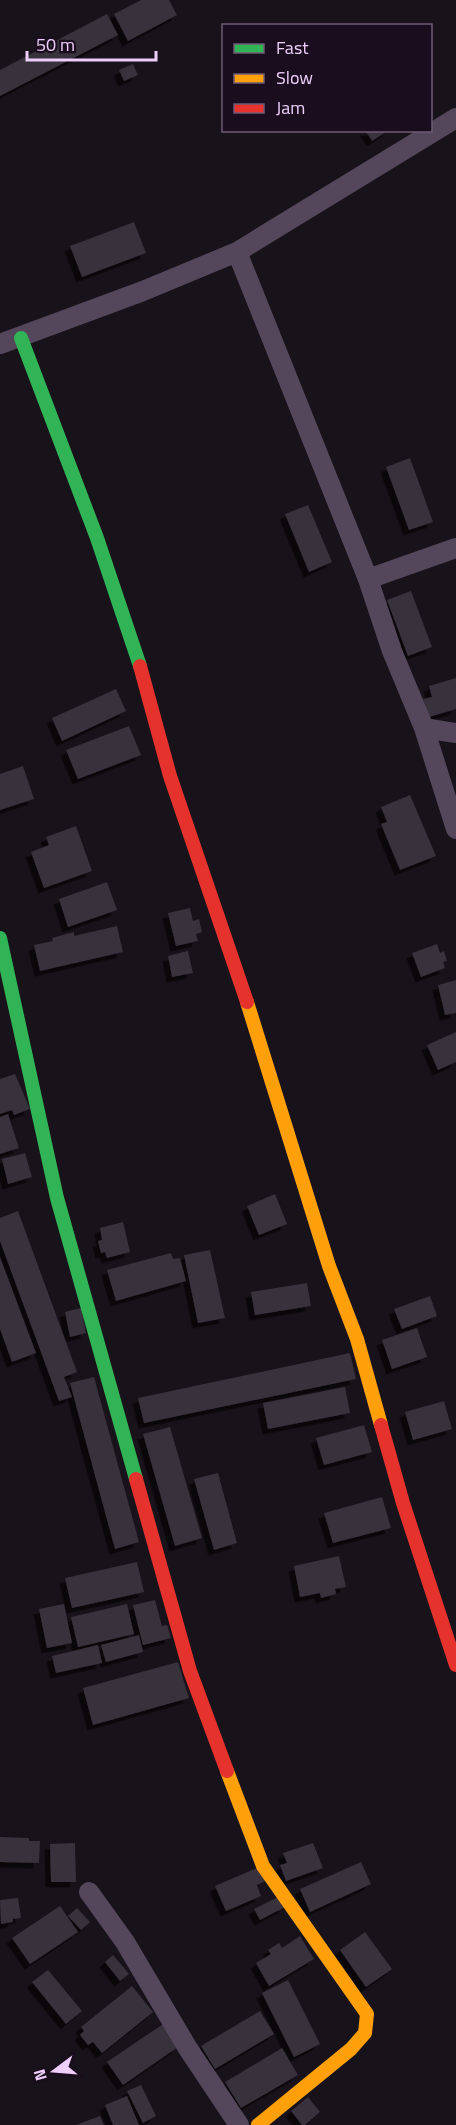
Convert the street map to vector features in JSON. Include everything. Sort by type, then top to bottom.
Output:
[{"type":"street","points":[[0,344],[21,338],[237,252],[456,118]]},
{"type":"street","points":[[237,252],[368,579],[392,651],[424,728],[456,829]]},
{"type":"street","points":[[21,338],[97,538],[134,646],[170,776],[239,974],[329,1266],[357,1339],[403,1503],[456,1665]]},
{"type":"street","points":[[368,579],[456,548]]},
{"type":"street","points":[[424,728],[456,733]]},
{"type":"street","points":[[0,938],[57,1198],[190,1671],[264,1866],[367,2014],[365,2033],[351,2049],[258,2125]]},
{"type":"street","points":[[89,1892],[125,1942],[187,2047],[239,2125]]},
{"type":"building","points":[[141,0],[169,0],[177,15],[128,41],[114,14]]},
{"type":"building","points":[[107,14],[118,35],[0,96],[0,70]]},
{"type":"building","points":[[133,64],[138,75],[124,81],[119,70]]},
{"type":"building","points":[[366,132],[386,132],[372,141]]},
{"type":"building","points":[[134,222],[146,253],[82,277],[70,246]]},
{"type":"building","points":[[410,458],[433,522],[409,530],[386,467]]},
{"type":"building","points":[[308,505],[332,562],[309,572],[285,514]]},
{"type":"building","points":[[411,591],[432,647],[408,656],[387,600]]},
{"type":"building","points":[[456,678],[456,709],[429,717],[423,699],[432,697],[429,686]]},
{"type":"building","points":[[116,689],[126,711],[62,741],[52,718]]},
{"type":"building","points":[[129,726],[141,755],[78,779],[66,750]]},
{"type":"building","points":[[23,766],[34,799],[0,810],[0,774]]},
{"type":"building","points":[[410,795],[436,856],[400,870],[381,824],[387,822],[381,807]]},
{"type":"building","points":[[76,826],[92,871],[44,888],[31,852],[49,845],[46,837]]},
{"type":"building","points":[[107,882],[117,910],[68,927],[59,899]]},
{"type":"building","points":[[190,908],[193,921],[199,919],[202,932],[196,934],[198,941],[176,946],[168,913]]},
{"type":"building","points":[[117,926],[123,952],[40,971],[34,945],[53,941],[52,938],[74,932],[74,936]]},
{"type":"building","points":[[437,944],[440,953],[444,951],[447,961],[443,962],[445,968],[421,977],[412,953]]},
{"type":"building","points":[[188,951],[193,973],[172,977],[168,956]]},
{"type":"building","points":[[456,980],[456,1013],[445,1015],[438,985]]},
{"type":"building","points":[[456,1032],[456,1062],[438,1070],[427,1045]]},
{"type":"building","points":[[15,1074],[30,1109],[14,1115],[12,1110],[0,1114],[0,1079]]},
{"type":"building","points":[[8,1114],[19,1148],[0,1154],[0,1117]]},
{"type":"building","points":[[25,1153],[32,1177],[8,1184],[2,1159]]},
{"type":"building","points":[[275,1194],[287,1224],[259,1235],[247,1206]]},
{"type":"building","points":[[18,1211],[77,1372],[64,1377],[72,1397],[59,1401],[0,1241],[0,1218]]},
{"type":"building","points":[[123,1222],[130,1252],[107,1258],[105,1252],[101,1253],[98,1241],[102,1240],[100,1228]]},
{"type":"building","points":[[210,1250],[225,1318],[198,1323],[184,1255]]},
{"type":"building","points":[[171,1253],[173,1259],[180,1258],[186,1281],[116,1301],[107,1270]]},
{"type":"building","points":[[0,1257],[36,1353],[12,1362],[0,1329]]},
{"type":"building","points":[[307,1283],[311,1306],[255,1315],[251,1292]]},
{"type":"building","points":[[430,1296],[437,1316],[402,1329],[394,1309]]},
{"type":"building","points":[[81,1308],[86,1333],[70,1337],[65,1312]]},
{"type":"building","points":[[417,1328],[427,1357],[392,1369],[382,1340]]},
{"type":"building","points":[[350,1353],[356,1379],[144,1423],[138,1398]]},
{"type":"building","points":[[94,1377],[139,1542],[115,1549],[70,1383]]},
{"type":"building","points":[[345,1387],[350,1413],[268,1429],[263,1403]]},
{"type":"building","points":[[444,1401],[452,1429],[413,1440],[405,1412]]},
{"type":"building","points":[[364,1425],[372,1452],[324,1465],[316,1438]]},
{"type":"building","points":[[170,1427],[202,1538],[175,1546],[143,1434]]},
{"type":"building","points":[[218,1473],[237,1543],[214,1550],[194,1479]]},
{"type":"building","points":[[382,1497],[391,1528],[333,1543],[324,1513]]},
{"type":"building","points":[[339,1556],[346,1587],[335,1589],[336,1594],[321,1598],[320,1593],[300,1597],[294,1566]]},
{"type":"building","points":[[137,1562],[144,1592],[72,1608],[65,1578]]},
{"type":"building","points":[[155,1600],[162,1626],[167,1625],[171,1638],[143,1645],[133,1605]]},
{"type":"building","points":[[64,1604],[72,1643],[47,1648],[39,1609]]},
{"type":"building","points":[[127,1604],[134,1634],[78,1647],[71,1617]]},
{"type":"building","points":[[139,1635],[143,1652],[106,1662],[101,1645]]},
{"type":"building","points":[[98,1645],[102,1663],[56,1673],[52,1656]]},
{"type":"building","points":[[178,1662],[189,1698],[93,1725],[83,1688]]},
{"type":"building","points":[[0,1837],[29,1838],[29,1841],[40,1841],[39,1863],[0,1862]]},
{"type":"building","points":[[75,1843],[76,1882],[51,1882],[50,1844]]},
{"type":"building","points":[[313,1843],[323,1868],[286,1881],[280,1865],[287,1863],[283,1853]]},
{"type":"building","points":[[361,1862],[371,1884],[310,1912],[300,1889]]},
{"type":"building","points":[[259,1867],[265,1881],[257,1885],[261,1896],[226,1911],[215,1886]]},
{"type":"building","points":[[280,1896],[285,1907],[260,1920],[254,1909]]},
{"type":"building","points":[[18,1898],[21,1918],[1,1924],[0,1900]]},
{"type":"building","points":[[60,1906],[78,1932],[30,1964],[12,1938]]},
{"type":"building","points":[[77,1908],[90,1922],[81,1930],[68,1916]]},
{"type":"building","points":[[365,1932],[392,1969],[366,1987],[340,1950]]},
{"type":"building","points":[[300,1936],[314,1959],[269,1986],[256,1963],[271,1954],[268,1950],[279,1943],[282,1948]]},
{"type":"building","points":[[113,1955],[129,1974],[120,1981],[105,1962]]},
{"type":"building","points":[[48,1970],[82,2011],[66,2024],[32,1982]]},
{"type":"building","points":[[288,1980],[320,2044],[294,2057],[262,1993]]},
{"type":"building","points":[[132,1986],[153,2012],[102,2053],[93,2042],[88,2045],[80,2035],[84,2031],[81,2027]]},
{"type":"building","points":[[260,2011],[274,2034],[215,2069],[201,2046]]},
{"type":"building","points":[[163,2024],[178,2047],[123,2085],[107,2062]]},
{"type":"building","points":[[282,2048],[298,2075],[241,2108],[225,2082]]},
{"type":"building","points":[[141,2085],[156,2116],[143,2123],[127,2091]]},
{"type":"building","points":[[127,2096],[139,2125],[113,2125],[105,2105]]},
{"type":"building","points":[[308,2097],[320,2112],[302,2125],[291,2111]]},
{"type":"building","points":[[100,2116],[104,2125],[76,2125]]},
{"type":"traffic: fast","points":[[21,338],[97,538],[140,666]]},
{"type":"traffic: fast","points":[[0,938],[57,1198],[136,1479]]},
{"type":"traffic: slow","points":[[247,1002],[329,1266],[357,1339],[381,1425]]},
{"type":"traffic: slow","points":[[227,1771],[263,1866],[367,2014],[365,2033],[351,2049],[258,2125]]},
{"type":"traffic: jam","points":[[140,666],[170,776],[247,1002]]},
{"type":"traffic: jam","points":[[381,1425],[403,1503],[456,1665]]},
{"type":"traffic: jam","points":[[136,1479],[190,1671],[227,1771]]}]
